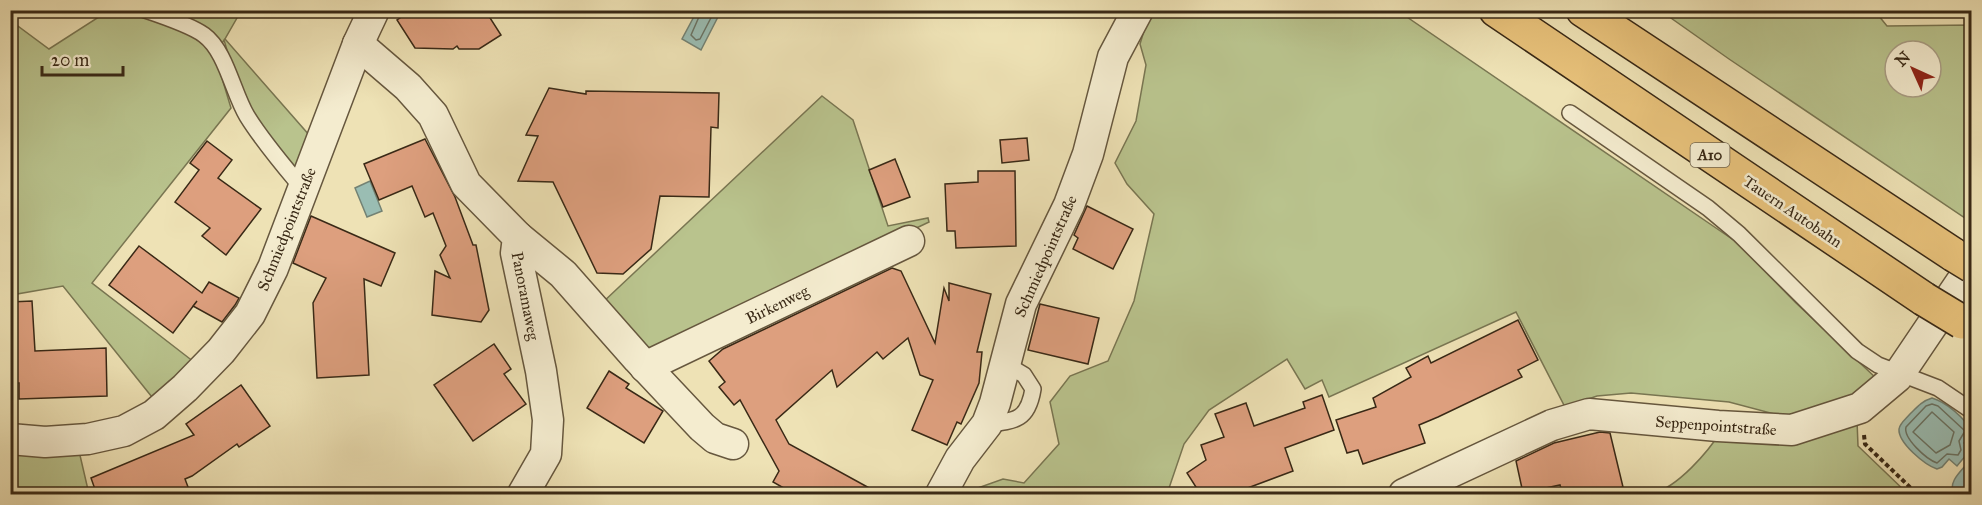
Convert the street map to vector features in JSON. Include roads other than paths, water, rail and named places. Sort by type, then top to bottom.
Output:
[{"type":"highway","name":"Tauern Autobahn","points":[[1496,10],[1966,325]]},
{"type":"highway","points":[[1582,10],[1966,262]]},
{"type":"street","name":"Schmiedpointstraße","points":[[10,439],[45,442],[77,440],[124,431],[154,415],[222,351],[250,314],[273,268],[358,44],[374,10]]},
{"type":"street","name":"Schmiedpointstraße","points":[[941,495],[960,459],[987,424],[995,403],[1021,304],[1069,205],[1088,154],[1113,57],[1138,10]]},
{"type":"street","name":"Panoramaweg","points":[[358,44],[408,87],[433,115],[466,184],[518,237],[516,253],[541,370],[548,420],[546,454],[523,495]]},
{"type":"street","points":[[518,237],[563,274],[645,367],[702,427],[715,438],[733,444]]},
{"type":"street","name":"Birkenweg","points":[[645,367],[909,241]]},
{"type":"street","name":"Seppenpointstraße","points":[[1404,495],[1552,425],[1589,414],[1718,426],[1792,430],[1860,408],[1900,373],[1966,262]]},
{"type":"lane","points":[[145,10],[204,35],[212,43],[223,61],[246,114],[270,150],[303,189]]},
{"type":"lane","points":[[1570,113],[1708,208],[1739,234],[1857,351],[1878,365],[1938,388],[1971,411]]},
{"type":"water","points":[[697,11],[721,11],[701,50],[682,39]]},
{"type":"water","points":[[370,181],[382,211],[367,217],[355,188]]},
{"type":"water","points":[[1932,398],[1954,411],[1971,431],[1964,443],[1971,449],[1957,466],[1949,459],[1942,467],[1937,469],[1932,467],[1907,447],[1900,435],[1899,429],[1903,421],[1920,404]]},
{"type":"water","points":[[1971,459],[1971,494],[1954,494],[1952,489],[1954,480]]}]
